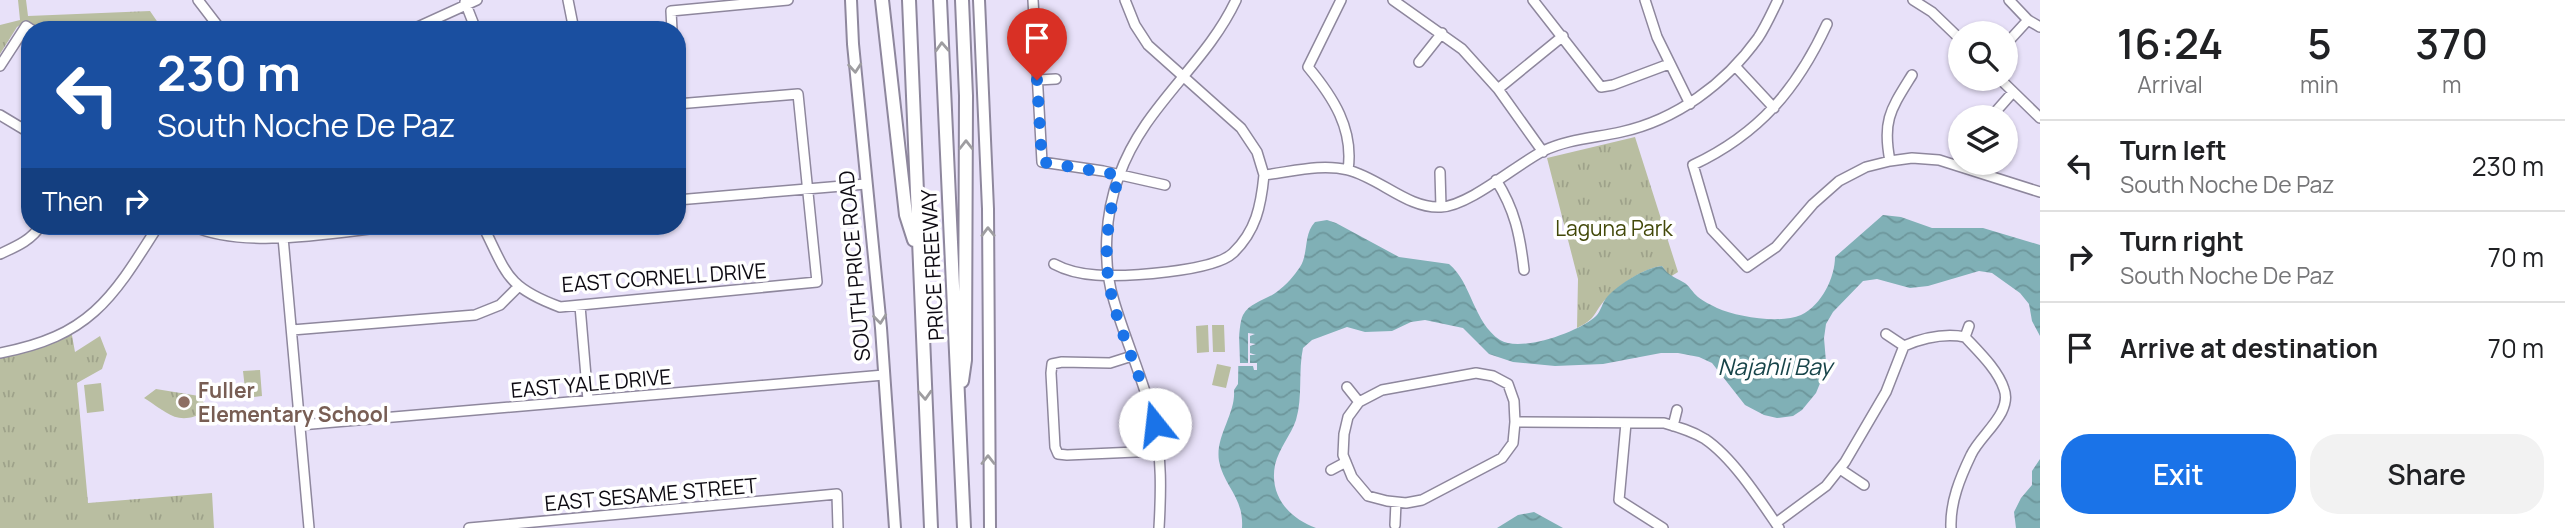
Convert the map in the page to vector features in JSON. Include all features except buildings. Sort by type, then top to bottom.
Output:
[{"type":"highway","points":[[882,0],[906,215],[919,253]]},
{"type":"highway","name":"PRICE FREEWAY","points":[[909,0],[931,528]]},
{"type":"highway","name":"PRICE FREEWAY","points":[[940,0],[964,528]]},
{"type":"highway","points":[[958,409],[965,360],[966,96],[962,0]]},
{"type":"main road","name":"SOUTH PRICE ROAD","points":[[851,0],[895,528]]},
{"type":"main road","points":[[979,0],[988,209],[990,528]]},
{"type":"street","points":[[198,0],[214,21]]},
{"type":"street","points":[[429,21],[466,2],[477,0]]},
{"type":"street","points":[[568,0],[572,21]]},
{"type":"street","points":[[672,21],[671,12],[788,0]]},
{"type":"street","points":[[1034,0],[1042,162],[1166,186]]},
{"type":"street","points":[[1054,264],[1076,272],[1108,275],[1202,268],[1231,255],[1252,230],[1261,205],[1264,175],[1257,152],[1241,128],[1148,45],[1135,25],[1125,0]]},
{"type":"street","points":[[1159,528],[1162,483],[1159,451],[1147,394],[1113,300],[1108,275],[1111,204],[1119,175],[1139,133],[1164,97],[1183,78],[1227,20],[1236,0]]},
{"type":"street","points":[[1341,0],[1308,67],[1325,86],[1342,115],[1349,143],[1348,170]]},
{"type":"street","points":[[1393,0],[1462,49],[1498,89],[1543,152]]},
{"type":"street","points":[[1533,0],[1601,87],[1670,64]]},
{"type":"street","points":[[1645,0],[1670,64],[1690,104]]},
{"type":"street","points":[[1264,175],[1324,167],[1348,170],[1369,177],[1427,206],[1459,204],[1543,152],[1570,140],[1654,123],[1690,104],[1735,66],[1760,35],[1778,0]]},
{"type":"street","points":[[1913,0],[1932,12],[1948,27]]},
{"type":"street","points":[[2009,0],[2028,20],[2040,27]]},
{"type":"street","points":[[466,2],[473,21]]},
{"type":"street","points":[[2018,31],[2028,20]]},
{"type":"street","points":[[1828,24],[1796,82],[1774,108],[1746,134],[1721,152],[1693,165],[1712,230],[1747,267],[1776,247],[1813,204],[1839,181],[1866,167],[1890,161],[1912,158],[1948,162]]},
{"type":"street","points":[[1419,62],[1442,33]]},
{"type":"street","points":[[0,66],[21,34]]},
{"type":"street","points":[[1498,89],[1563,36]]},
{"type":"street","points":[[1735,66],[1774,108]]},
{"type":"street","points":[[1890,161],[1885,137],[1889,115],[1912,75]]},
{"type":"street","points":[[1037,80],[1056,79]]},
{"type":"street","points":[[2002,105],[2013,92],[2040,118]]},
{"type":"street","points":[[686,103],[798,94],[808,188]]},
{"type":"street","points":[[0,115],[21,128]]},
{"type":"street","points":[[1440,172],[1441,207]]},
{"type":"street","points":[[1994,175],[2040,192]]},
{"type":"street","points":[[1496,180],[1510,202],[1521,243],[1524,270]]},
{"type":"street","points":[[686,199],[866,184]]},
{"type":"street","name":"EAST CORNELL DRIVE","points":[[518,287],[534,297],[560,306],[580,306],[817,282],[808,188]]},
{"type":"street","points":[[0,254],[33,235]]},
{"type":"street","points":[[0,353],[29,348],[71,330],[94,312],[122,283],[152,235]]},
{"type":"street","points":[[224,235],[252,238],[295,235]]},
{"type":"street","points":[[292,330],[475,315],[500,305],[518,287],[507,273],[488,235]]},
{"type":"street","points":[[284,236],[309,528]]},
{"type":"street","points":[[580,306],[587,400]]},
{"type":"street","points":[[1965,337],[1969,326]]},
{"type":"street","points":[[1886,334],[1904,346]]},
{"type":"street","points":[[1515,422],[1626,422],[1664,423],[1673,426],[1705,439],[1726,457],[1777,525],[1826,486],[1840,469],[1886,392],[1904,346],[1920,339],[1951,335],[1965,337],[1983,356],[2004,389],[2006,404],[1971,454],[1954,495],[1951,528]]},
{"type":"street","points":[[1132,356],[1110,363],[1062,362],[1052,365],[1055,447],[1058,454],[1159,451]]},
{"type":"street","points":[[1476,373],[1493,376],[1508,384],[1514,401],[1515,422],[1513,443],[1502,458],[1422,500],[1406,503],[1368,496],[1352,477],[1344,458],[1344,434],[1348,417],[1359,402],[1382,390],[1476,373]]},
{"type":"street","name":"EAST YALE DRIVE","points":[[300,425],[884,375]]},
{"type":"street","points":[[1347,387],[1359,402]]},
{"type":"street","points":[[2005,398],[2018,397]]},
{"type":"street","points":[[1673,426],[1676,410]]},
{"type":"street","points":[[1626,422],[1619,500],[1663,528]]},
{"type":"street","points":[[1331,470],[1344,458]]},
{"type":"street","points":[[1840,469],[1864,485]]},
{"type":"street","name":"EAST SESAME STREET","points":[[469,528],[837,494],[838,528]]},
{"type":"street","points":[[1395,525],[1396,502]]},
{"type":"green space","points":[[18,0],[26,0],[28,16],[150,11],[157,21],[21,21],[0,54],[0,25],[20,20]]},
{"type":"green space","name":"Laguna Park","points":[[1635,137],[1678,272],[1670,277],[1662,266],[1639,274],[1616,289],[1591,319],[1577,328],[1578,279],[1547,158]]},
{"type":"green space","points":[[1208,325],[1209,352],[1197,353],[1196,326]]},
{"type":"green space","points":[[1212,325],[1224,325],[1225,352],[1213,352]]},
{"type":"green space","points":[[71,330],[75,352],[100,336],[107,354],[102,369],[77,383],[88,503],[212,493],[214,528],[0,528],[0,353]]},
{"type":"green space","points":[[1217,364],[1231,367],[1226,388],[1212,385]]},
{"type":"green space","points":[[260,370],[262,396],[246,398],[243,371]]},
{"type":"green space","points":[[101,383],[104,411],[87,413],[84,385]]},
{"type":"green space","points":[[156,389],[199,396],[209,410],[190,418],[175,417],[144,398]]},
{"type":"water","name":"Najahli Bay","points":[[1883,215],[1901,217],[1932,228],[1983,228],[2040,245],[2040,336],[2032,321],[2029,304],[2020,293],[1992,273],[1979,271],[1928,286],[1910,288],[1877,279],[1863,281],[1833,312],[1826,324],[1826,362],[1816,393],[1802,410],[1793,416],[1777,418],[1764,415],[1745,405],[1712,363],[1699,357],[1661,353],[1603,364],[1555,366],[1513,362],[1489,354],[1463,328],[1425,320],[1411,322],[1392,331],[1365,332],[1347,327],[1312,340],[1303,348],[1298,411],[1294,426],[1275,465],[1275,487],[1283,504],[1297,518],[1316,528],[1242,528],[1240,508],[1219,461],[1220,443],[1238,384],[1241,321],[1250,307],[1278,291],[1298,270],[1303,262],[1311,227],[1315,222],[1327,220],[1336,223],[1399,257],[1449,264],[1463,281],[1478,313],[1491,332],[1500,340],[1521,344],[1549,339],[1588,322],[1596,316],[1607,297],[1618,287],[1640,273],[1662,266],[1700,298],[1725,311],[1770,319],[1801,315],[1815,305],[1826,290],[1833,273],[1835,257]]},
{"type":"water","points":[[2040,459],[2040,528],[2016,528],[2014,512],[2032,485],[2032,471]]},
{"type":"water","points":[[1534,512],[1563,528],[1497,528],[1518,515]]},
{"type":"pier","points":[[1248,333],[1255,334],[1250,336],[1250,343],[1256,344],[1250,346],[1250,353],[1256,355],[1250,355],[1250,363],[1257,363],[1257,370],[1254,370],[1253,366],[1237,366],[1236,335],[1239,334],[1240,363],[1248,363]]},
{"type":"place","name":"Fuller Elementary School","points":[[184,402]]},
{"type":"route","points":[[1037,80],[1042,162],[1119,175],[1111,204],[1108,275],[1113,300],[1155,424]]}]
